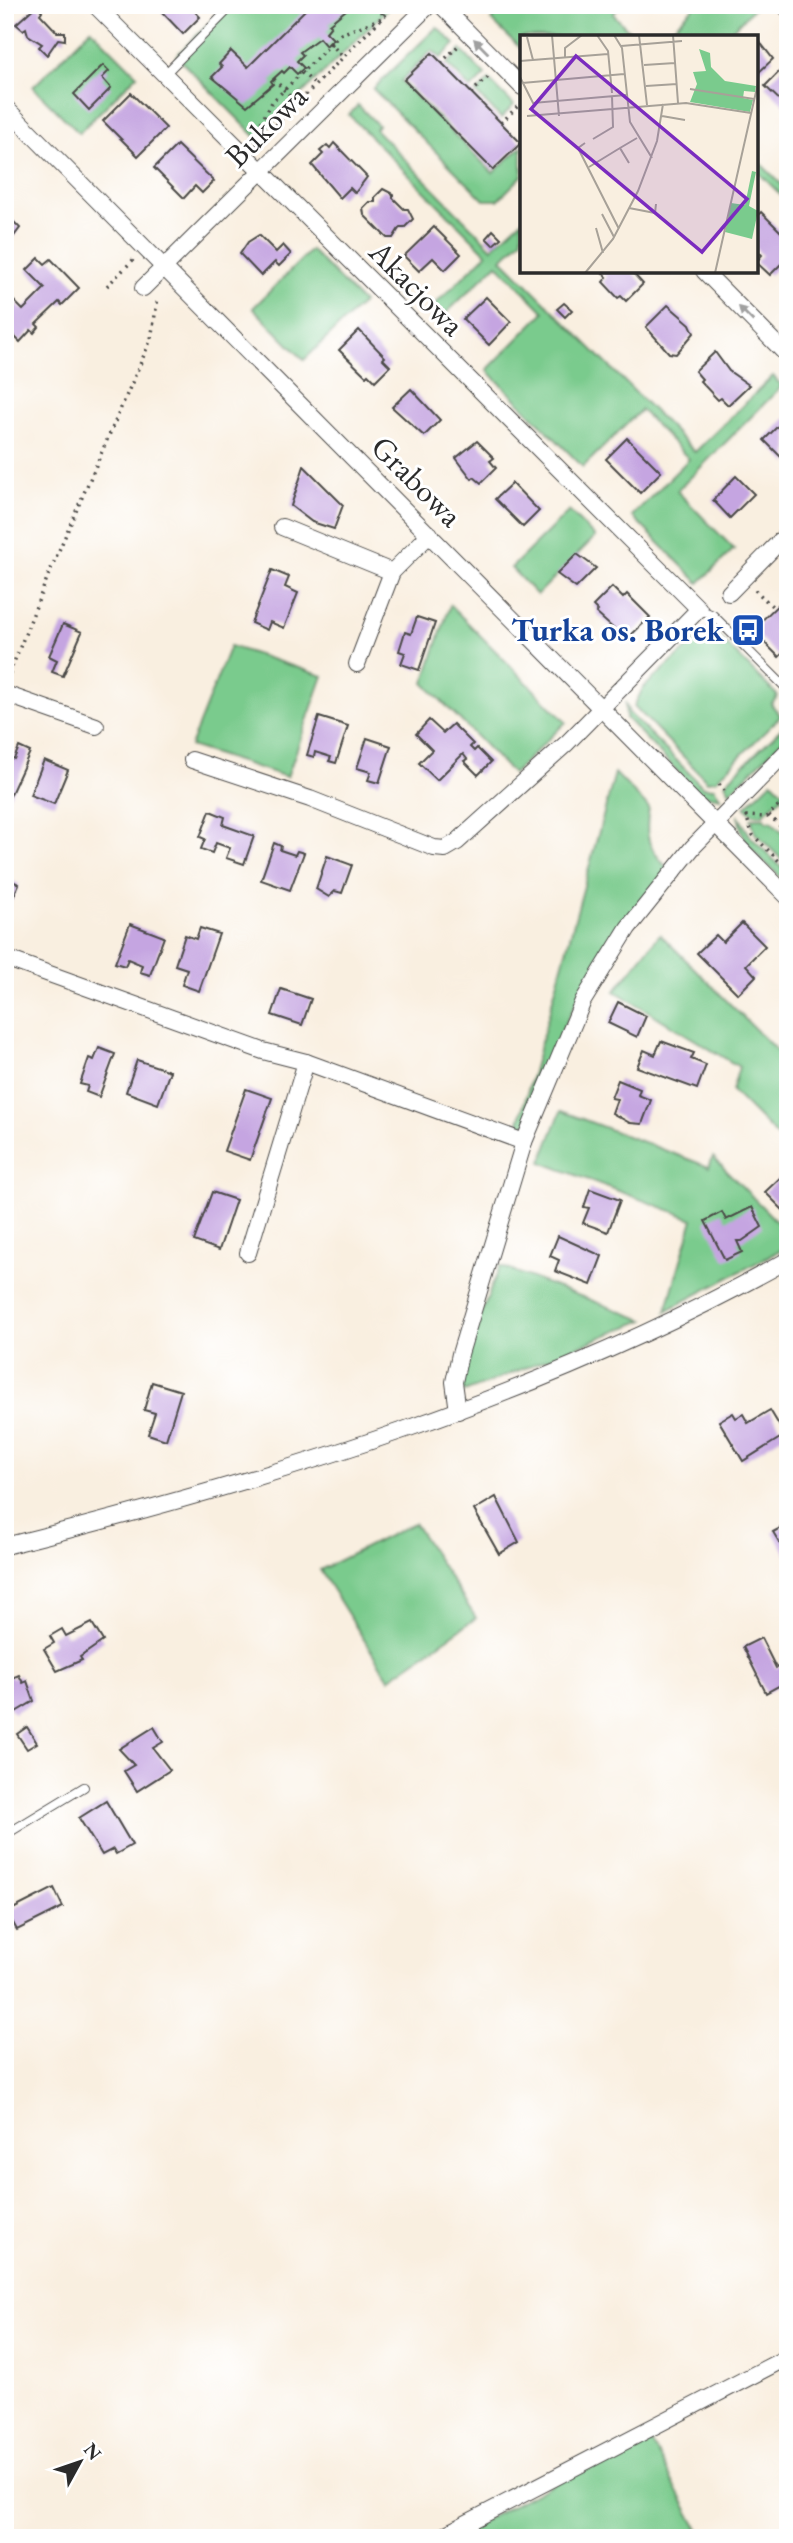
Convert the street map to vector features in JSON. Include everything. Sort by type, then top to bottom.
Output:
[{"type":"street","name":"Akacjowa","points":[[95,5],[699,609]]},
{"type":"street","name":"Bukowa","points":[[143,288],[256,166],[273,159],[429,5]]},
{"type":"street","points":[[441,5],[520,85]]},
{"type":"street","name":"Grabowa","points":[[5,107],[788,897]]},
{"type":"street","points":[[706,273],[788,356]]},
{"type":"street","points":[[282,527],[392,572]]},
{"type":"street","points":[[729,593],[788,533]]},
{"type":"street","points":[[356,664],[392,572],[430,534]]},
{"type":"street","points":[[192,760],[310,799],[440,849],[457,842],[567,743],[699,609]]},
{"type":"street","points":[[5,694],[96,726]]},
{"type":"street","points":[[458,1411],[454,1382],[460,1354],[524,1142],[568,1033],[597,975],[628,928],[715,823],[788,750]]},
{"type":"street","points":[[5,958],[251,1047],[306,1062],[524,1142]]},
{"type":"street","points":[[248,1253],[306,1062]]},
{"type":"street","points":[[5,1546],[268,1473],[458,1411],[644,1336],[788,1260]]},
{"type":"street","points":[[438,2538],[788,2357]]},
{"type":"lane","points":[[164,75],[233,5]]},
{"type":"lane","points":[[699,609],[713,615],[788,690]]},
{"type":"lane","points":[[5,1835],[84,1787]]},
{"type":"path","points":[[382,5],[382,18]]},
{"type":"path","points":[[256,166],[257,143],[395,5]]},
{"type":"path","points":[[273,159],[253,138],[272,102],[341,34],[382,18]]},
{"type":"path","points":[[330,43],[344,57]]},
{"type":"path","points":[[442,63],[460,45]]},
{"type":"path","points":[[301,72],[315,85]]},
{"type":"path","points":[[471,93],[489,75]]},
{"type":"path","points":[[274,79],[297,104]]},
{"type":"path","points":[[500,123],[519,105]]},
{"type":"path","points":[[5,685],[50,571],[151,339],[164,267]]},
{"type":"path","points":[[743,579],[774,608]]},
{"type":"path","points":[[788,796],[769,815],[746,816],[748,826],[788,870]]},
{"type":"path","points":[[769,815],[788,834]]},
{"type":"green space","points":[[227,5],[392,5],[257,138],[176,56]]},
{"type":"green space","points":[[506,5],[621,5],[613,14],[633,35],[622,35],[618,32],[615,35],[520,35],[520,48],[491,20]]},
{"type":"green space","points":[[696,5],[757,5],[727,35],[666,35]]},
{"type":"green space","points":[[437,27],[455,44],[441,58],[432,50],[401,81],[493,173],[520,148],[520,178],[498,200],[484,200],[373,89]]},
{"type":"green space","points":[[91,29],[137,75],[79,133],[33,87]]},
{"type":"green space","points":[[461,50],[485,75],[471,89],[447,64]]},
{"type":"green space","points":[[489,80],[514,105],[501,118],[476,93]]},
{"type":"green space","points":[[358,105],[378,125],[375,129],[492,248],[520,222],[520,241],[502,259],[695,452],[773,376],[782,386],[677,491],[734,549],[699,583],[632,516],[689,459],[641,410],[583,467],[487,370],[544,312],[497,264],[438,321],[428,311],[487,254],[349,115]]},
{"type":"green space","points":[[758,161],[788,191],[788,202],[758,172]]},
{"type":"green space","points":[[311,250],[363,303],[304,360],[253,308]]},
{"type":"green space","points":[[569,511],[595,537],[537,595],[511,568]]},
{"type":"green space","points":[[450,605],[566,722],[513,774],[424,683]]},
{"type":"green space","points":[[710,628],[778,696],[771,704],[781,716],[716,780],[707,781],[634,706],[643,688]]},
{"type":"green space","points":[[230,646],[323,676],[287,777],[190,746]]},
{"type":"green space","points":[[625,702],[629,713],[703,787],[714,788],[721,798],[699,794],[626,718]]},
{"type":"green space","points":[[788,722],[788,735],[730,792],[725,783]]},
{"type":"green space","points":[[615,773],[649,808],[649,842],[669,870],[602,952],[563,1028],[527,1123],[518,1126]]},
{"type":"green space","points":[[772,781],[785,794],[762,815],[753,814],[745,807]]},
{"type":"green space","points":[[739,817],[751,837],[788,874],[788,884],[749,845],[740,827]]},
{"type":"green space","points":[[751,818],[764,818],[767,822],[770,820],[788,837],[788,866],[755,833]]},
{"type":"green space","points":[[660,934],[788,1062],[788,1147],[732,1091],[739,1067],[615,991]]},
{"type":"green space","points":[[561,1111],[709,1167],[713,1157],[788,1233],[788,1246],[666,1311],[693,1219],[541,1162]]},
{"type":"green space","points":[[500,1266],[644,1320],[465,1392],[458,1388],[466,1351]]},
{"type":"green space","points":[[414,1523],[476,1618],[389,1679],[320,1570]]},
{"type":"green space","points":[[647,2434],[703,2538],[450,2538]]},
{"type":"building","points":[[37,5],[42,11],[40,14],[57,32],[65,32],[65,40],[58,39],[47,55],[39,47],[42,44],[28,35],[26,28],[23,30],[16,24]]},
{"type":"building","points":[[167,5],[189,5],[200,17],[183,34],[161,11]]},
{"type":"building","points":[[310,5],[352,5],[329,24],[331,26],[326,32],[333,39],[326,46],[319,38],[300,52],[303,55],[297,61],[304,68],[297,74],[290,67],[284,73],[282,71],[271,81],[273,84],[247,106],[212,77],[222,67],[219,64],[231,51],[248,67]]},
{"type":"building","points":[[758,40],[773,59],[758,73]]},
{"type":"building","points":[[432,53],[520,144],[493,170],[404,80]]},
{"type":"building","points":[[103,65],[109,71],[102,78],[111,88],[89,110],[74,94]]},
{"type":"building","points":[[786,65],[788,67],[788,108],[765,86]]},
{"type":"building","points":[[131,93],[166,128],[138,156],[103,121]]},
{"type":"building","points":[[334,143],[367,177],[355,193],[350,188],[340,198],[312,165],[323,154],[320,151],[327,145],[330,148]]},
{"type":"building","points":[[177,145],[214,181],[202,193],[195,186],[184,198],[154,168]]},
{"type":"building","points":[[383,189],[393,194],[393,198],[404,209],[408,209],[413,219],[405,227],[400,227],[393,238],[387,238],[364,215],[363,208],[369,202],[375,202],[375,197]]},
{"type":"building","points":[[761,212],[788,239],[788,257],[770,275],[758,264],[762,255],[758,251],[758,215]]},
{"type":"building","points":[[5,213],[20,228],[5,248]]},
{"type":"building","points":[[434,227],[461,254],[445,270],[433,258],[419,271],[404,256]]},
{"type":"building","points":[[493,230],[501,238],[493,245],[486,238]]},
{"type":"building","points":[[259,235],[276,252],[283,245],[291,254],[279,266],[275,262],[261,276],[240,254],[248,242]]},
{"type":"building","points":[[39,258],[45,264],[51,259],[79,288],[62,305],[59,302],[36,324],[39,327],[34,333],[31,330],[20,342],[5,327],[5,292],[23,310],[45,288],[27,270]]},
{"type":"building","points":[[603,273],[633,273],[643,284],[626,301],[621,296],[618,298],[603,282],[607,277]]},
{"type":"building","points":[[486,297],[511,322],[489,345],[463,319]]},
{"type":"building","points":[[564,303],[572,310],[565,317],[557,309]]},
{"type":"building","points":[[668,305],[690,324],[694,333],[676,354],[669,353],[646,327]]},
{"type":"building","points":[[359,330],[390,366],[375,381],[339,350]]},
{"type":"building","points":[[715,352],[729,371],[749,385],[728,405],[721,398],[718,400],[700,381],[702,379],[695,371]]},
{"type":"building","points":[[411,389],[440,420],[424,436],[392,407]]},
{"type":"building","points":[[788,416],[788,464],[764,440]]},
{"type":"building","points":[[627,438],[661,472],[640,493],[606,459]]},
{"type":"building","points":[[477,441],[494,458],[490,461],[496,468],[481,483],[474,477],[472,479],[456,458]]},
{"type":"building","points":[[304,466],[343,505],[334,529],[312,522],[291,506]]},
{"type":"building","points":[[736,476],[754,494],[730,518],[713,500]]},
{"type":"building","points":[[512,483],[539,511],[523,527],[495,499]]},
{"type":"building","points":[[577,554],[596,568],[576,588],[557,574]]},
{"type":"building","points":[[272,570],[289,577],[285,587],[298,593],[284,628],[270,622],[267,630],[251,623]]},
{"type":"building","points":[[612,587],[623,598],[627,594],[650,617],[626,640],[596,613],[598,611],[593,606]]},
{"type":"building","points":[[788,595],[788,648],[779,657],[752,630]]},
{"type":"building","points":[[417,617],[435,623],[419,670],[401,664],[405,653],[399,651],[405,632],[411,634]]},
{"type":"building","points":[[63,624],[82,632],[63,676],[52,672],[57,660],[49,656]]},
{"type":"building","points":[[319,717],[348,726],[336,763],[329,761],[331,757],[315,752],[314,757],[307,755]]},
{"type":"building","points":[[429,720],[443,733],[453,724],[473,744],[470,747],[474,751],[477,748],[491,762],[478,775],[464,761],[467,759],[463,754],[437,780],[419,763],[432,750],[416,734]]},
{"type":"building","points":[[367,738],[391,746],[379,783],[368,780],[371,772],[357,768]]},
{"type":"building","points":[[19,747],[30,752],[10,796],[5,794],[5,755],[14,759]]},
{"type":"building","points":[[44,760],[68,770],[54,804],[30,795]]},
{"type":"building","points":[[210,811],[225,817],[223,825],[254,836],[244,864],[226,858],[230,848],[216,843],[212,853],[201,849],[205,839],[200,837]]},
{"type":"building","points":[[274,843],[281,846],[280,850],[295,855],[297,851],[304,853],[290,890],[261,880]]},
{"type":"building","points":[[327,856],[352,865],[342,893],[335,891],[329,897],[316,889]]},
{"type":"building","points":[[5,878],[19,884],[5,916]]},
{"type":"building","points":[[742,923],[765,946],[746,965],[756,976],[738,994],[697,953],[716,935],[723,942]]},
{"type":"building","points":[[130,924],[164,937],[150,975],[140,972],[142,965],[128,959],[125,966],[115,963]]},
{"type":"building","points":[[200,928],[219,934],[199,991],[182,985],[187,969],[175,965],[185,935],[196,939]]},
{"type":"building","points":[[281,989],[311,999],[302,1025],[272,1015]]},
{"type":"building","points":[[618,1002],[646,1016],[637,1037],[608,1023]]},
{"type":"building","points":[[661,1041],[694,1053],[691,1059],[706,1065],[697,1089],[637,1067],[644,1050],[655,1055]]},
{"type":"building","points":[[99,1048],[115,1054],[99,1097],[86,1092],[88,1086],[80,1084],[89,1058],[94,1060]]},
{"type":"building","points":[[137,1060],[170,1071],[158,1104],[126,1092]]},
{"type":"building","points":[[618,1080],[640,1089],[638,1095],[651,1100],[642,1124],[630,1123],[612,1113],[617,1099],[611,1098]]},
{"type":"building","points":[[246,1089],[272,1098],[250,1160],[224,1151]]},
{"type":"building","points":[[783,1175],[788,1179],[788,1215],[765,1192]]},
{"type":"building","points":[[590,1189],[620,1200],[608,1232],[583,1223],[589,1208],[584,1207]]},
{"type":"building","points":[[212,1192],[236,1200],[219,1250],[194,1241]]},
{"type":"building","points":[[752,1207],[762,1227],[742,1241],[737,1241],[742,1252],[725,1260],[705,1221],[722,1212],[726,1220]]},
{"type":"building","points":[[558,1236],[602,1256],[591,1285],[555,1271],[559,1260],[550,1256]]},
{"type":"building","points":[[152,1382],[181,1391],[166,1440],[148,1434],[155,1413],[144,1410]]},
{"type":"building","points":[[770,1410],[785,1435],[743,1461],[719,1421],[733,1413],[736,1418],[743,1414],[748,1423]]},
{"type":"building","points":[[496,1497],[519,1542],[499,1554],[474,1510]]},
{"type":"building","points":[[788,1524],[788,1557],[773,1532]]},
{"type":"building","points":[[92,1623],[103,1641],[80,1657],[82,1660],[57,1671],[44,1649],[54,1643],[50,1636],[62,1629],[66,1636]]},
{"type":"building","points":[[761,1638],[776,1668],[782,1665],[788,1676],[788,1681],[766,1693],[743,1647]]},
{"type":"building","points":[[10,1675],[12,1678],[19,1675],[23,1683],[27,1681],[34,1701],[14,1713],[5,1702],[5,1678]]},
{"type":"building","points":[[27,1727],[37,1743],[27,1749],[17,1734]]},
{"type":"building","points":[[154,1727],[163,1742],[153,1748],[170,1770],[137,1791],[124,1771],[134,1765],[119,1749]]},
{"type":"building","points":[[106,1801],[132,1845],[116,1854],[113,1849],[102,1855],[79,1818]]},
{"type":"building","points":[[54,1888],[63,1907],[17,1930],[7,1912]]},
{"type":"place","name":"Turka os. Borek","points":[[748,630]]}]
